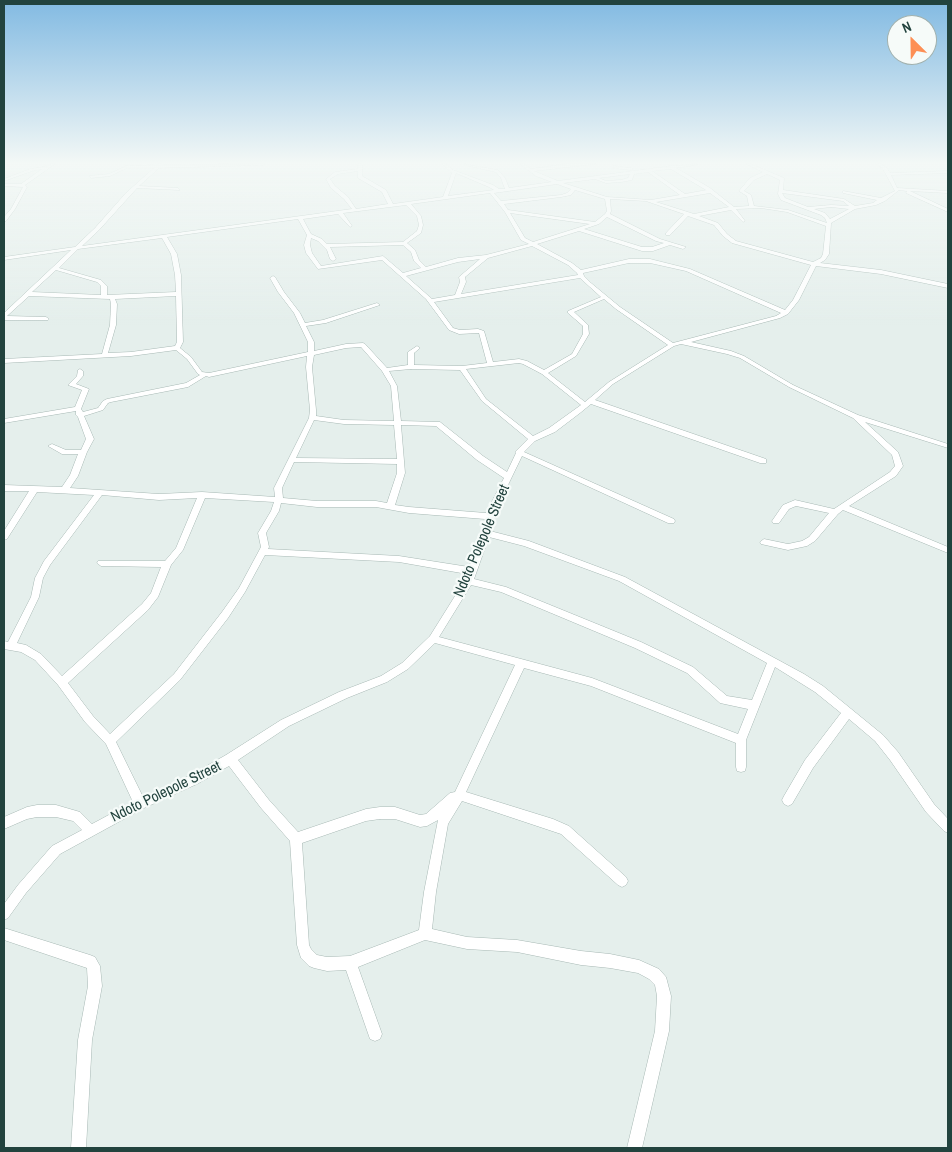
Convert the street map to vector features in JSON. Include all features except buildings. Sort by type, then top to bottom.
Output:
[{"type":"street","points":[[4,317],[107,218]]},
{"type":"street","points":[[4,258],[300,218],[309,235],[320,240],[326,246],[333,259]]},
{"type":"street","points":[[344,218],[350,226]]},
{"type":"street","points":[[326,246],[404,243],[419,232],[421,226],[419,218]]},
{"type":"street","points":[[511,218],[524,239],[563,259],[631,318],[676,344],[729,352],[742,357],[791,386],[855,416],[948,446]]},
{"type":"street","points":[[553,218],[595,224]]},
{"type":"street","points":[[402,275],[458,260],[486,257],[533,244],[595,224],[603,218]]},
{"type":"street","points":[[613,218],[682,248]]},
{"type":"street","points":[[668,234],[687,218]]},
{"type":"street","points":[[698,218],[716,224],[734,242],[814,264],[880,272],[948,286]]},
{"type":"street","points":[[741,218],[743,221]]},
{"type":"street","points":[[810,218],[829,223],[838,218]]},
{"type":"street","points":[[431,301],[580,274],[629,261],[650,261],[688,270],[786,313],[796,300],[814,264],[824,259],[829,223],[826,218]]},
{"type":"street","points":[[579,229],[642,249],[653,249],[670,243]]},
{"type":"street","points":[[309,235],[308,253],[320,268],[324,269],[379,257],[383,258],[415,284],[431,301],[451,329],[459,332],[482,332],[491,365]]},
{"type":"street","points":[[164,237],[176,260],[180,342],[177,348]]},
{"type":"street","points":[[377,243],[379,257]]},
{"type":"street","points":[[404,243],[413,251],[417,261],[425,269]]},
{"type":"street","points":[[458,296],[463,282],[462,277],[486,257]]},
{"type":"street","points":[[55,268],[99,281],[104,286],[104,297]]},
{"type":"street","points":[[110,741],[137,713],[163,691],[193,657],[231,606],[263,552],[265,547],[262,532],[275,511],[279,498],[278,488],[312,418],[309,367],[311,342],[298,313],[280,292],[274,278]]},
{"type":"street","points":[[28,294],[112,297],[178,294]]},
{"type":"street","points":[[104,356],[113,324],[114,304],[112,297]]},
{"type":"street","points":[[544,373],[574,355],[586,334],[586,326],[570,312],[605,297]]},
{"type":"street","points":[[304,325],[348,315],[377,305]]},
{"type":"street","name":"Ndoto Polepole Street","points":[[4,914],[22,889],[56,850],[140,804],[193,780],[230,759],[285,723],[343,695],[384,679],[405,666],[433,639],[470,576],[486,533],[489,516],[519,452],[532,440],[552,430],[620,378],[676,344],[770,320],[786,313]]},
{"type":"street","points":[[4,317],[46,320]]},
{"type":"street","points":[[4,421],[101,409],[105,402],[109,400],[188,385],[204,375],[219,374],[359,344],[366,348],[385,370],[394,386],[401,462],[400,473],[390,507]]},
{"type":"street","points":[[4,361],[104,356],[177,348],[204,375]]},
{"type":"street","points":[[412,367],[411,352],[417,348]]},
{"type":"street","points":[[385,370],[412,367],[462,368],[519,361],[525,362],[587,403],[763,461]]},
{"type":"street","points":[[462,368],[484,400],[532,440]]},
{"type":"street","points":[[64,490],[74,476],[90,439],[78,412],[86,389],[71,384],[80,376],[80,371]]},
{"type":"street","points":[[764,542],[788,547],[799,546],[812,539],[839,510],[893,474],[899,466],[895,454],[888,446],[855,416]]},
{"type":"street","points":[[312,418],[344,422],[438,424],[480,458],[508,477]]},
{"type":"street","points":[[52,446],[65,452],[83,452]]},
{"type":"street","points":[[519,452],[671,521]]},
{"type":"street","points":[[292,460],[401,462]]},
{"type":"street","points":[[4,488],[159,497],[202,495],[279,498],[317,504],[360,504],[489,516]]},
{"type":"street","points":[[4,537],[34,490]]},
{"type":"street","points":[[99,494],[47,562],[39,578],[35,597],[25,620],[7,644],[23,648],[38,657],[62,682],[89,719],[110,741],[140,804]]},
{"type":"street","points":[[62,682],[145,607],[160,586],[167,564],[182,543],[202,495]]},
{"type":"street","points":[[776,522],[786,507],[794,503],[839,510],[948,550]]},
{"type":"street","points":[[486,533],[526,543],[622,578],[819,688],[886,746],[930,808],[948,827]]},
{"type":"street","points":[[263,552],[399,559],[470,576],[638,645],[690,670],[724,700],[753,705]]},
{"type":"street","points":[[101,563],[167,564]]},
{"type":"street","points":[[433,639],[592,682],[741,740]]},
{"type":"street","points":[[741,767],[741,740],[753,705],[772,662]]},
{"type":"street","points":[[424,934],[443,822],[461,791],[521,664]]},
{"type":"street","points":[[788,800],[809,764],[848,712]]},
{"type":"street","points":[[230,759],[265,804],[296,839],[302,945],[306,953],[314,961],[327,964],[350,963],[424,934],[468,943],[517,946],[581,958],[610,961],[639,967],[654,974],[661,982],[664,996],[662,1031],[635,1148]]},
{"type":"street","points":[[296,839],[366,815],[395,813],[415,820],[427,820],[461,791]]},
{"type":"street","points":[[461,791],[565,830],[622,881]]},
{"type":"street","points":[[4,823],[32,812],[56,812],[76,816],[90,830]]},
{"type":"street","points":[[4,934],[90,962],[93,966],[95,986],[85,1040],[79,1148]]},
{"type":"street","points":[[350,963],[358,991],[375,1034]]}]
